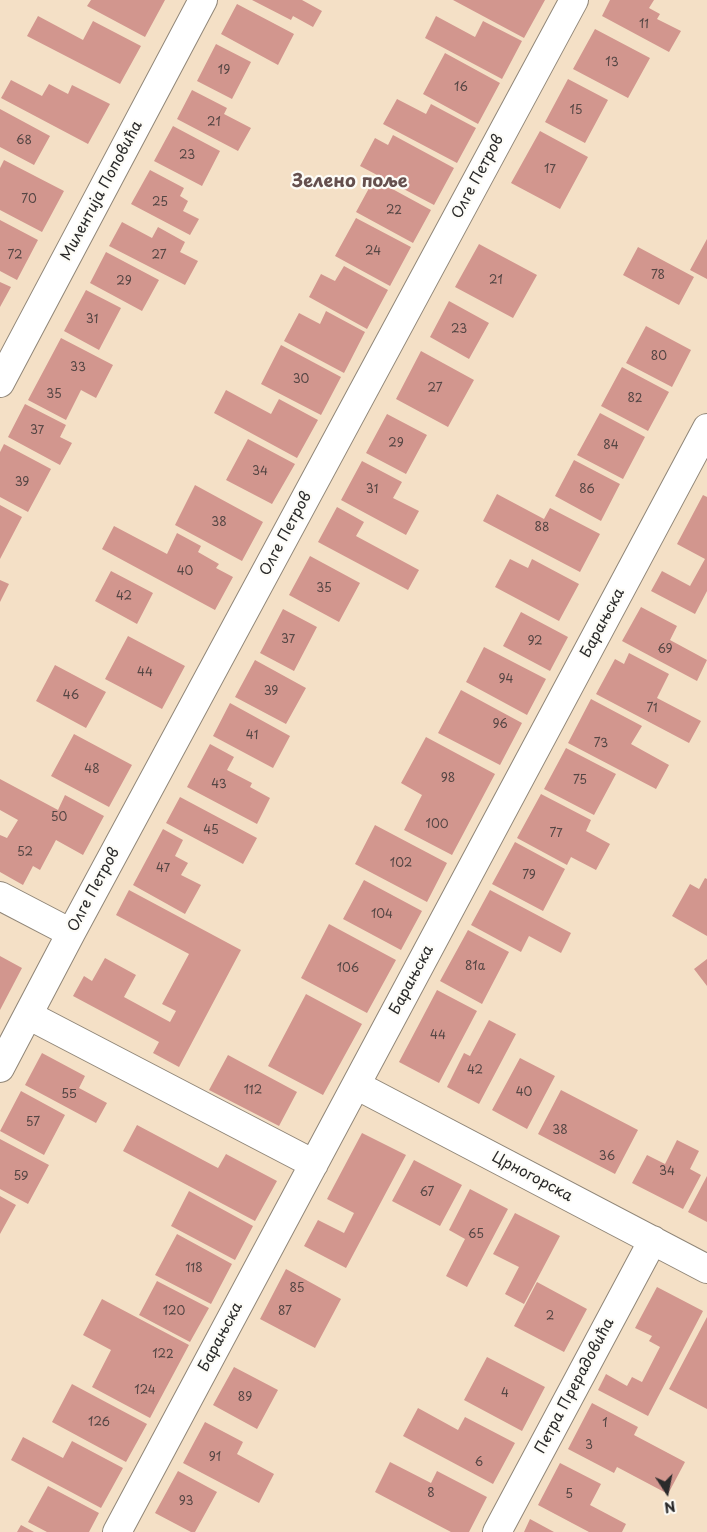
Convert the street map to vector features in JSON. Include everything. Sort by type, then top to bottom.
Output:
[{"type":"street","name":"Милентија Поповића","points":[[0,383],[203,0]]},
{"type":"street","name":"Олге Петров","points":[[0,1068],[574,0]]},
{"type":"street","name":"Барањска","points":[[117,1532],[356,1085],[699,462],[707,428]]},
{"type":"street","points":[[0,896],[71,933]]},
{"type":"street","points":[[28,1015],[314,1164]]},
{"type":"street","name":"Црногорска","points":[[356,1085],[707,1269]]},
{"type":"street","name":"Петра Прерадовића","points":[[497,1532],[653,1240]]},
{"type":"building","points":[[91,0],[165,0],[145,37],[87,6]]},
{"type":"building","points":[[252,0],[302,0],[322,11],[313,27],[293,16],[291,20]]},
{"type":"building","points":[[453,0],[545,0],[524,38]]},
{"type":"building","points":[[610,0],[654,0],[649,8],[660,14],[657,19],[681,31],[669,52],[602,16]]},
{"type":"building","points":[[237,4],[294,34],[278,65],[221,34]]},
{"type":"building","points":[[38,16],[83,40],[93,21],[141,46],[120,84],[27,36]]},
{"type":"building","points":[[436,16],[475,37],[483,21],[522,41],[502,79],[425,38]]},
{"type":"building","points":[[595,29],[650,58],[628,98],[573,69]]},
{"type":"building","points":[[216,44],[251,62],[232,99],[197,81]]},
{"type":"building","points":[[445,53],[500,83],[478,124],[423,94]]},
{"type":"building","points":[[568,79],[608,100],[585,143],[545,122]]},
{"type":"building","points":[[11,80],[42,96],[49,84],[68,94],[72,85],[110,104],[88,144],[1,98]]},
{"type":"building","points":[[192,90],[227,108],[224,114],[251,128],[238,151],[177,119]]},
{"type":"building","points":[[397,99],[426,114],[431,104],[476,128],[457,163],[383,124]]},
{"type":"building","points":[[0,109],[50,136],[34,165],[0,147]]},
{"type":"building","points":[[173,126],[220,151],[202,186],[154,161]]},
{"type":"building","points":[[540,131],[588,157],[560,209],[511,183]]},
{"type":"building","points":[[393,135],[454,168],[434,205],[360,166],[375,138],[388,145]]},
{"type":"building","points":[[4,160],[64,191],[42,232],[0,210],[0,168]]},
{"type":"building","points":[[150,170],[184,188],[180,196],[188,201],[183,211],[199,219],[190,235],[131,204]]},
{"type":"building","points":[[374,179],[431,210],[413,243],[356,212]]},
{"type":"building","points":[[356,218],[411,247],[390,286],[335,256]]},
{"type":"building","points":[[0,220],[38,240],[17,280],[0,271]]},
{"type":"building","points":[[122,222],[152,238],[158,227],[185,242],[180,252],[198,261],[185,285],[109,246]]},
{"type":"building","points":[[707,239],[707,279],[690,270]]},
{"type":"building","points":[[479,244],[537,275],[513,318],[455,287]]},
{"type":"building","points":[[638,247],[694,277],[679,305],[623,275]]},
{"type":"building","points":[[106,252],[159,280],[142,311],[90,283]]},
{"type":"building","points":[[344,266],[388,290],[367,329],[309,297],[321,274],[335,281]]},
{"type":"building","points":[[0,282],[11,287],[0,307]]},
{"type":"building","points":[[86,290],[121,308],[99,350],[64,331]]},
{"type":"building","points":[[449,301],[489,323],[469,359],[430,337]]},
{"type":"building","points":[[326,311],[365,332],[344,373],[284,341],[299,313],[320,324]]},
{"type":"building","points":[[646,326],[691,350],[672,387],[626,363]]},
{"type":"building","points":[[61,338],[113,365],[96,398],[81,390],[66,420],[28,400]]},
{"type":"building","points":[[281,345],[341,377],[321,415],[261,384]]},
{"type":"building","points":[[421,351],[474,380],[448,427],[396,399]]},
{"type":"building","points":[[622,367],[669,392],[648,431],[601,406]]},
{"type":"building","points":[[226,390],[271,414],[279,399],[318,420],[297,458],[214,413]]},
{"type":"building","points":[[25,404],[66,425],[60,437],[72,443],[60,465],[8,437]]},
{"type":"building","points":[[600,413],[645,437],[623,479],[577,455]]},
{"type":"building","points":[[387,414],[427,435],[406,474],[366,453]]},
{"type":"building","points":[[248,439],[295,464],[272,504],[226,480]]},
{"type":"building","points":[[4,444],[51,469],[28,512],[0,497],[0,452]]},
{"type":"building","points":[[574,460],[620,484],[601,521],[555,496]]},
{"type":"building","points":[[362,461],[402,482],[393,498],[419,511],[406,535],[341,500]]},
{"type":"building","points":[[195,485],[263,522],[242,561],[175,525]]},
{"type":"building","points":[[497,494],[544,519],[550,508],[600,534],[580,572],[483,521]]},
{"type":"building","points":[[703,495],[707,497],[707,591],[695,614],[651,591],[662,571],[690,586],[705,559],[677,544]]},
{"type":"building","points":[[0,505],[22,517],[0,559]]},
{"type":"building","points":[[337,507],[364,522],[356,536],[419,570],[408,590],[318,542]]},
{"type":"building","points":[[114,526],[167,554],[177,533],[201,546],[198,552],[219,564],[216,568],[233,577],[215,610],[102,549]]},
{"type":"building","points":[[310,556],[360,583],[339,622],[289,595]]},
{"type":"building","points":[[510,559],[528,568],[532,559],[579,584],[559,621],[495,587]]},
{"type":"building","points":[[111,571],[153,593],[137,624],[95,601]]},
{"type":"building","points":[[0,580],[9,584],[0,602]]},
{"type":"building","points":[[641,607],[677,626],[670,640],[707,660],[697,681],[622,641]]},
{"type":"building","points":[[283,609],[317,627],[294,671],[260,653]]},
{"type":"building","points":[[521,612],[568,637],[550,671],[503,646]]},
{"type":"building","points":[[128,636],[185,666],[162,709],[105,679]]},
{"type":"building","points":[[484,647],[546,679],[527,715],[466,682]]},
{"type":"building","points":[[629,653],[669,674],[657,698],[701,721],[689,743],[596,694],[615,659],[624,664]]},
{"type":"building","points":[[255,660],[306,688],[286,724],[235,697]]},
{"type":"building","points":[[55,665],[106,692],[86,728],[36,701]]},
{"type":"building","points":[[461,690],[522,723],[500,765],[438,733]]},
{"type":"building","points":[[591,699],[642,726],[631,744],[669,765],[656,789],[568,743]]},
{"type":"building","points":[[230,703],[290,736],[273,768],[213,736]]},
{"type":"building","points":[[74,734],[132,765],[109,807],[51,776]]},
{"type":"building","points":[[426,737],[495,774],[452,855],[404,830],[422,795],[401,783]]},
{"type":"building","points":[[210,744],[234,757],[227,770],[252,783],[250,787],[270,798],[257,824],[187,787]]},
{"type":"building","points":[[566,748],[616,774],[594,815],[544,789]]},
{"type":"building","points":[[0,779],[58,810],[65,795],[104,816],[83,855],[56,840],[40,870],[33,866],[23,885],[0,872],[0,835],[7,838],[18,820],[0,810]]},
{"type":"building","points":[[541,794],[591,820],[586,831],[610,844],[596,870],[571,857],[567,865],[517,838]]},
{"type":"building","points":[[180,797],[257,838],[243,864],[166,823]]},
{"type":"building","points":[[375,825],[447,863],[427,902],[355,864]]},
{"type":"building","points":[[163,829],[183,840],[175,856],[188,863],[181,875],[201,885],[185,914],[133,885]]},
{"type":"building","points":[[515,842],[565,869],[543,911],[492,884]]},
{"type":"building","points":[[705,878],[707,879],[707,936],[672,916],[690,884],[699,889]]},
{"type":"building","points":[[364,880],[422,911],[401,950],[343,919]]},
{"type":"building","points":[[129,890],[241,950],[179,1067],[153,1053],[159,1042],[73,996],[84,976],[92,981],[105,958],[136,975],[124,997],[170,1022],[176,1011],[162,1004],[189,954],[116,915]]},
{"type":"building","points":[[490,890],[571,933],[561,953],[529,936],[521,952],[471,925]]},
{"type":"building","points":[[329,924],[396,960],[367,1013],[301,978]]},
{"type":"building","points":[[468,930],[509,952],[482,1004],[440,981]]},
{"type":"building","points":[[0,956],[22,968],[0,1010]]},
{"type":"building","points":[[707,959],[707,986],[694,969]]},
{"type":"building","points":[[437,990],[477,1011],[439,1083],[399,1062]]},
{"type":"building","points":[[306,994],[362,1024],[323,1095],[268,1066]]},
{"type":"building","points":[[489,1020],[516,1034],[479,1104],[447,1087],[464,1053],[470,1056]]},
{"type":"building","points":[[42,1053],[85,1076],[79,1088],[107,1103],[96,1123],[25,1085]]},
{"type":"building","points":[[228,1055],[297,1092],[279,1126],[209,1090]]},
{"type":"building","points":[[520,1058],[555,1076],[527,1129],[492,1110]]},
{"type":"building","points":[[561,1090],[638,1130],[615,1174],[538,1134]]},
{"type":"building","points":[[21,1091],[65,1115],[44,1155],[0,1131]]},
{"type":"building","points":[[137,1125],[218,1168],[226,1154],[277,1181],[255,1221],[123,1151]]},
{"type":"building","points":[[362,1133],[406,1155],[346,1268],[304,1246],[318,1220],[344,1233],[354,1213],[327,1199]]},
{"type":"building","points":[[0,1139],[49,1165],[28,1204],[0,1189]]},
{"type":"building","points":[[677,1140],[699,1151],[690,1169],[701,1175],[683,1209],[632,1183],[647,1155],[665,1164]]},
{"type":"building","points":[[414,1160],[462,1185],[440,1226],[392,1201]]},
{"type":"building","points":[[707,1176],[707,1222],[688,1212]]},
{"type":"building","points":[[470,1189],[508,1209],[467,1287],[446,1276],[465,1239],[449,1230]]},
{"type":"building","points":[[189,1191],[253,1226],[235,1260],[171,1226]]},
{"type":"building","points":[[0,1196],[16,1205],[0,1234]]},
{"type":"building","points":[[515,1213],[560,1236],[524,1304],[505,1294],[519,1267],[493,1254]]},
{"type":"building","points":[[177,1234],[232,1264],[211,1304],[155,1275]]},
{"type":"building","points":[[286,1269],[341,1299],[315,1348],[260,1319]]},
{"type":"building","points":[[157,1281],[209,1308],[190,1342],[139,1315]]},
{"type":"building","points":[[537,1282],[587,1309],[564,1352],[514,1326]]},
{"type":"building","points":[[657,1287],[703,1311],[648,1416],[598,1390],[606,1374],[627,1386],[632,1377],[642,1382],[660,1347],[649,1341],[652,1336],[635,1328]]},
{"type":"building","points":[[102,1299],[189,1345],[150,1418],[92,1387],[111,1350],[83,1335]]},
{"type":"building","points":[[707,1317],[707,1409],[669,1389]]},
{"type":"building","points":[[487,1357],[545,1387],[522,1431],[464,1400]]},
{"type":"building","points":[[234,1367],[278,1390],[257,1429],[213,1405]]},
{"type":"building","points":[[72,1384],[147,1424],[126,1462],[52,1422]]},
{"type":"building","points":[[592,1403],[638,1427],[634,1435],[685,1462],[668,1494],[617,1467],[614,1473],[568,1449]]},
{"type":"building","points":[[418,1408],[458,1430],[465,1417],[515,1443],[493,1484],[403,1436]]},
{"type":"building","points":[[205,1422],[243,1442],[237,1454],[274,1474],[259,1503],[183,1463]]},
{"type":"building","points":[[23,1437],[63,1458],[72,1441],[123,1468],[101,1508],[11,1460]]},
{"type":"building","points":[[390,1462],[431,1483],[437,1471],[487,1497],[469,1532],[451,1532],[375,1492]]},
{"type":"building","points":[[560,1463],[601,1484],[590,1505],[626,1524],[622,1532],[589,1532],[538,1505]]},
{"type":"building","points":[[178,1471],[217,1492],[195,1532],[191,1532],[155,1513]]},
{"type":"building","points":[[48,1486],[99,1513],[89,1532],[47,1532],[28,1522]]},
{"type":"building","points":[[530,1519],[554,1532],[524,1532]]},
{"type":"building","points":[[21,1525],[34,1532],[17,1532]]},
{"type":"district","name":"Зелено поље","points":[[350,182]]}]
